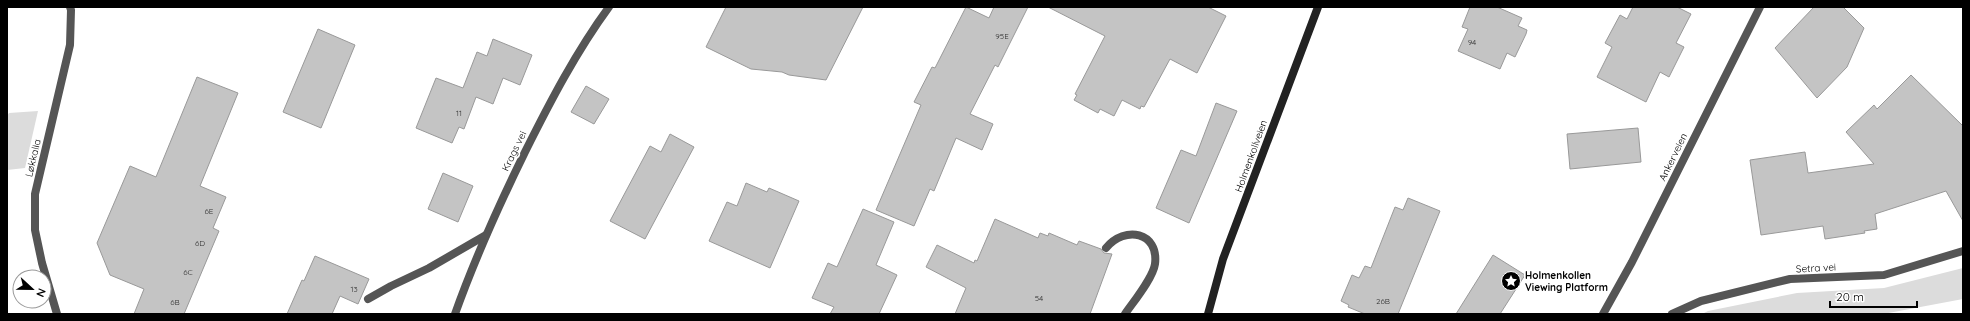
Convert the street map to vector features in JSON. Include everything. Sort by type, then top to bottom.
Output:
[{"type":"main road","name":"Holmenkollveien","points":[[1208,314],[1224,259],[1318,7]]},
{"type":"street","name":"Løkkalia","points":[[57,314],[42,263],[35,230],[35,194],[70,45],[70,7]]},
{"type":"street","name":"Krags vei","points":[[455,314],[472,266],[546,108],[590,33],[609,7]]},
{"type":"street","name":"Ankerveien","points":[[1603,314],[1632,262],[1760,7]]},
{"type":"street","points":[[1106,248],[1113,239],[1124,234],[1133,234],[1144,237],[1151,245],[1155,256],[1154,265],[1150,276],[1125,314]]},
{"type":"street","points":[[368,299],[429,268],[486,235]]},
{"type":"street","name":"Setra vei","points":[[1672,314],[1701,301],[1790,279],[1884,275],[1963,251]]},
{"type":"shaded area","points":[[38,111],[25,168],[7,170],[7,116],[9,113]]},
{"type":"shaded area","points":[[1963,268],[1963,299],[1883,314],[1702,314],[1708,311],[1797,293],[1884,288]]},
{"type":"building","points":[[726,7],[863,7],[826,80],[789,75],[782,72],[751,69],[706,47]]},
{"type":"building","points":[[966,7],[989,18],[994,7],[1028,7],[998,67],[995,65],[970,114],[993,124],[982,150],[956,138],[934,191],[930,189],[914,226],[876,210],[921,105],[914,102],[932,67],[935,68]]},
{"type":"building","points":[[1048,7],[1208,7],[1226,16],[1197,73],[1170,59],[1144,107],[1141,106],[1140,109],[1122,100],[1114,116],[1100,109],[1098,113],[1074,100],[1077,95],[1075,94],[1105,36]]},
{"type":"building","points":[[1470,7],[1497,7],[1522,18],[1518,26],[1527,30],[1526,34],[1515,57],[1507,53],[1500,69],[1458,51],[1468,29],[1462,27]]},
{"type":"building","points":[[1633,7],[1677,7],[1691,14],[1676,43],[1684,47],[1669,77],[1660,72],[1646,102],[1597,77],[1612,47],[1605,43],[1620,15],[1627,19]]},
{"type":"building","points":[[1814,7],[1843,7],[1864,28],[1847,67],[1817,98],[1775,48]]},
{"type":"building","points":[[318,29],[355,45],[321,128],[283,112]]},
{"type":"building","points":[[493,39],[532,55],[520,85],[503,78],[493,104],[476,97],[464,129],[459,127],[452,143],[416,128],[436,78],[463,88],[477,52],[487,56]]},
{"type":"building","points":[[1911,75],[1963,126],[1963,221],[1946,191],[1875,214],[1877,229],[1864,231],[1865,233],[1825,239],[1823,226],[1761,235],[1750,160],[1805,152],[1808,173],[1874,164],[1846,132],[1874,105],[1877,109]]},
{"type":"building","points":[[197,77],[238,93],[200,186],[226,197],[213,228],[219,231],[184,314],[134,314],[144,289],[110,275],[97,243],[130,166],[156,177]]},
{"type":"building","points":[[586,86],[609,99],[594,124],[571,112]]},
{"type":"building","points":[[1216,103],[1237,111],[1189,223],[1156,208],[1181,150],[1196,156]]},
{"type":"building","points":[[1638,128],[1641,162],[1570,169],[1567,134]]},
{"type":"building","points":[[670,134],[694,147],[645,239],[610,221],[650,146],[661,152]]},
{"type":"building","points":[[443,173],[473,186],[458,222],[428,209]]},
{"type":"building","points":[[746,183],[767,192],[769,188],[799,201],[770,268],[709,241],[727,202],[737,206]]},
{"type":"building","points":[[1408,198],[1440,211],[1398,314],[1365,314],[1348,307],[1349,305],[1341,301],[1352,275],[1359,278],[1365,266],[1371,268],[1395,207],[1403,210]]},
{"type":"building","points":[[863,209],[894,222],[876,265],[897,275],[879,314],[830,314],[834,307],[812,298],[828,263],[837,267]]},
{"type":"building","points":[[995,219],[1038,238],[1040,233],[1048,236],[1049,233],[1077,245],[1079,241],[1101,249],[1104,253],[1112,254],[1090,314],[955,314],[966,288],[926,267],[937,245],[974,263],[975,260],[977,261]]},
{"type":"building","points":[[1493,255],[1525,275],[1500,314],[1456,314]]},
{"type":"building","points":[[315,256],[369,279],[358,304],[340,296],[332,314],[287,314],[302,280],[304,281]]},
{"type":"place","name":"Holmenkollen Viewing Platform","points":[[1511,281]]}]
